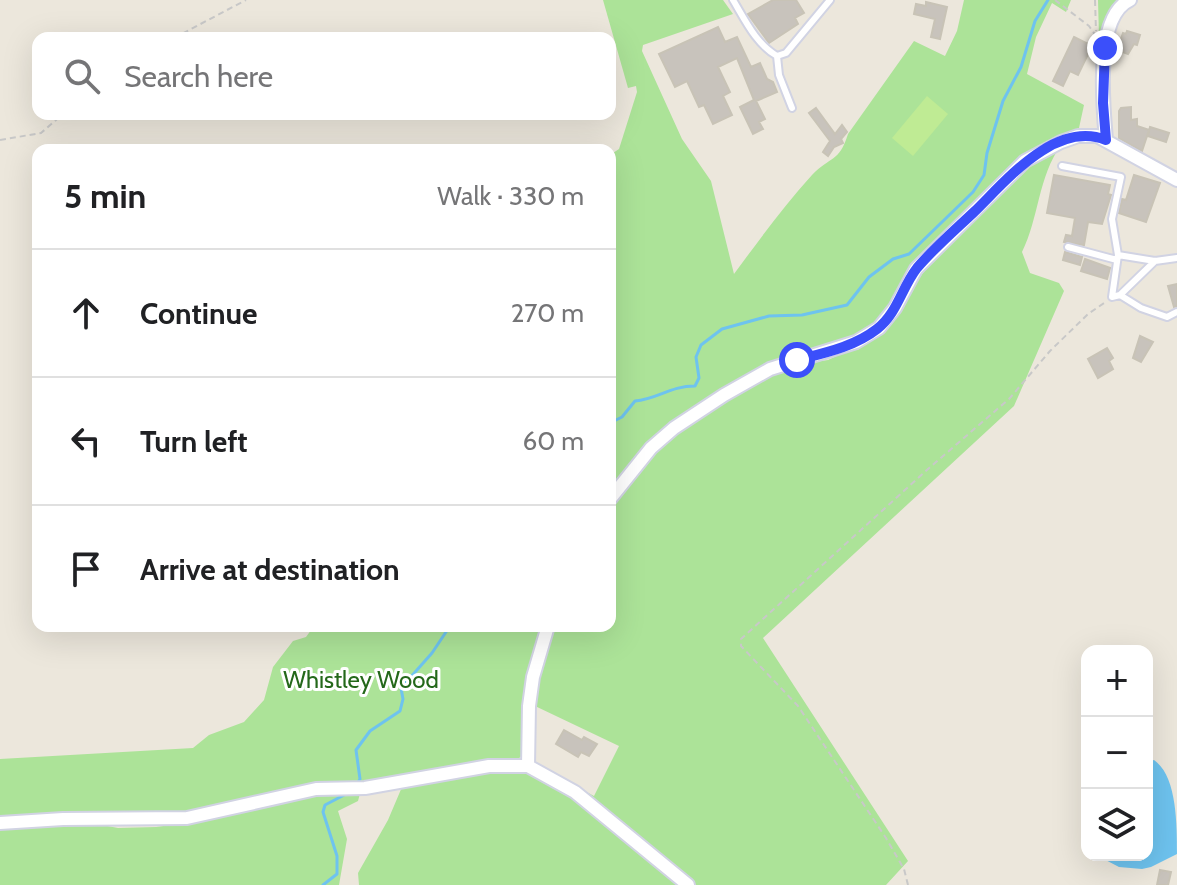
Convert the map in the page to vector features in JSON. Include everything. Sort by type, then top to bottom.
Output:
[{"type":"street","points":[[1106,140],[1103,103],[1105,48],[1115,12],[1130,0]]},
{"type":"street","points":[[616,492],[651,448],[674,428],[724,395],[770,369],[856,342],[879,328],[895,308],[916,269],[1025,161],[1078,136],[1097,136],[1177,180]]},
{"type":"street","points":[[528,766],[529,706],[533,677],[546,632]]},
{"type":"street","points":[[0,823],[187,818],[316,789],[362,788],[489,766],[528,766],[575,792],[688,885]]},
{"type":"lane","points":[[733,0],[756,37],[777,56]]},
{"type":"lane","points":[[777,56],[786,53],[830,0]]},
{"type":"lane","points":[[777,56],[779,75],[792,108]]},
{"type":"lane","points":[[1062,166],[1121,177],[1112,219],[1118,258],[1112,297],[1120,295],[1155,261]]},
{"type":"lane","points":[[1068,247],[1118,258],[1155,261],[1177,258]]},
{"type":"lane","points":[[1120,295],[1141,308],[1167,317],[1177,312]]},
{"type":"path","points":[[185,32],[246,0]]},
{"type":"path","points":[[1055,0],[1089,26],[1096,37],[1095,0]]},
{"type":"path","points":[[0,140],[41,133],[56,120]]},
{"type":"path","points":[[908,885],[904,869],[886,838],[798,706],[741,646],[741,639],[1009,399],[1050,351],[1088,314],[1112,297]]},
{"type":"green space","points":[[603,0],[723,0],[733,14],[643,45],[642,51],[682,139],[711,181],[734,274],[802,187],[841,150],[848,134],[914,41],[945,56],[957,31],[964,0],[1071,0],[1066,12],[1052,3],[1036,37],[1027,74],[1084,105],[1079,128],[1042,145],[1040,156],[1061,145],[1048,170],[1022,252],[1030,273],[1059,283],[1064,291],[1014,406],[763,638],[908,861],[886,885],[359,885],[358,873],[388,820],[402,787],[538,766],[594,796],[619,746],[535,706],[538,677],[552,632],[616,632],[616,499],[658,448],[692,422],[755,384],[795,365],[828,360],[867,342],[932,260],[885,316],[855,339],[774,364],[643,451],[616,484],[616,151],[637,92],[636,86],[628,88],[616,46],[616,32],[612,32]]},
{"type":"green space","points":[[1098,0],[1124,0],[1103,38],[1099,37]]},
{"type":"green space","points":[[927,96],[948,114],[913,156],[892,138]]},
{"type":"green space","name":"Whistley Wood","points":[[310,632],[543,632],[525,754],[516,760],[477,762],[363,782],[358,801],[338,811],[347,839],[339,885],[0,885],[0,829],[97,824],[118,828],[156,827],[186,823],[195,811],[0,818],[0,759],[193,748],[209,735],[244,722],[264,700],[273,667],[293,641],[306,637]]},
{"type":"water","points":[[1153,760],[1162,767],[1171,789],[1176,815],[1177,854],[1151,867],[1119,867],[1108,861],[1153,861]]},
{"type":"building","points":[[773,0],[796,0],[804,13],[795,18],[798,24],[769,43],[748,14]]},
{"type":"building","points":[[926,2],[947,7],[940,39],[931,37],[935,19],[914,14],[916,4],[926,6]]},
{"type":"building","points":[[718,27],[725,42],[737,37],[751,67],[760,63],[777,92],[756,101],[765,119],[759,122],[763,129],[753,134],[740,107],[754,100],[737,58],[718,67],[730,92],[723,96],[732,115],[713,124],[704,105],[699,107],[687,81],[675,87],[659,54]]},
{"type":"building","points":[[1127,31],[1140,35],[1137,45],[1134,44],[1128,54],[1117,50],[1123,33]]},
{"type":"building","points":[[1074,37],[1092,46],[1078,75],[1070,71],[1063,86],[1053,81]]},
{"type":"building","points":[[1131,107],[1131,120],[1137,119],[1137,126],[1149,130],[1142,151],[1119,138],[1119,111]]},
{"type":"building","points":[[816,108],[835,134],[842,125],[847,132],[841,139],[843,143],[834,147],[828,156],[823,152],[830,141],[809,113]]},
{"type":"building","points":[[1150,127],[1169,133],[1166,142],[1148,136]]},
{"type":"building","points":[[1054,175],[1110,185],[1108,194],[1111,195],[1102,224],[1088,222],[1084,245],[1064,242],[1066,235],[1072,236],[1075,218],[1047,213]]},
{"type":"building","points":[[1134,175],[1160,183],[1146,222],[1119,213]]},
{"type":"building","points":[[1065,252],[1082,257],[1080,265],[1063,260]]},
{"type":"building","points":[[1085,259],[1110,268],[1107,279],[1081,271]]},
{"type":"building","points":[[1177,284],[1177,306],[1174,307],[1168,286]]},
{"type":"building","points":[[1140,336],[1153,342],[1141,362],[1133,358]]},
{"type":"building","points":[[1107,348],[1113,358],[1109,361],[1113,369],[1098,378],[1088,359]]},
{"type":"building","points":[[564,730],[597,744],[589,756],[581,752],[578,757],[556,744]]},
{"type":"building","points":[[1160,870],[1171,872],[1168,885],[1157,885]]},
{"type":"waterway","points":[[616,420],[635,401],[695,386],[699,378],[696,357],[701,345],[722,329],[769,316],[802,315],[847,305],[869,277],[893,259],[909,254],[973,192],[984,175],[987,153],[1003,101],[1021,67],[1035,21],[1048,0]]},
{"type":"waterway","points":[[356,786],[360,779],[356,750],[370,731],[400,711],[403,699],[401,688],[446,632]]},
{"type":"waterway","points":[[323,885],[337,874],[337,856],[323,812],[325,805],[348,793]]},
{"type":"route","points":[[797,360],[856,342],[879,328],[895,308],[916,269],[1025,161],[1078,136],[1097,136],[1106,140],[1103,103],[1105,48]]}]
